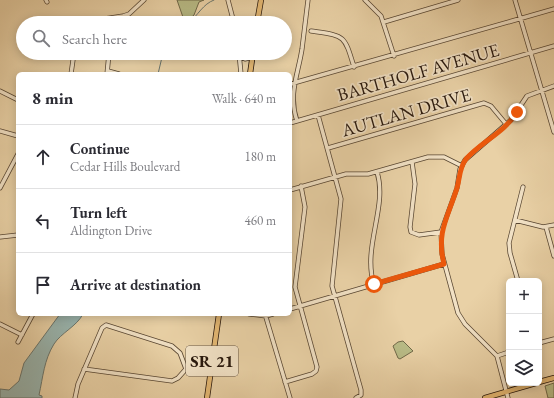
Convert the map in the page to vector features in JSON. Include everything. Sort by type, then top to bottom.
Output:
[{"type":"main road","points":[[259,16],[261,0]]},
{"type":"main road","points":[[250,72],[252,60]]},
{"type":"main road","name":"SR 21","points":[[207,398],[219,316]]},
{"type":"main road","points":[[542,381],[554,378]]},
{"type":"main road","points":[[486,398],[526,386]]},
{"type":"street","points":[[122,16],[129,14],[144,0]]},
{"type":"street","points":[[228,0],[232,16]]},
{"type":"street","points":[[297,121],[292,101],[302,49],[308,0]]},
{"type":"street","points":[[366,0],[376,10],[384,22],[394,56]]},
{"type":"street","points":[[384,22],[458,0]]},
{"type":"street","points":[[516,0],[554,132]]},
{"type":"street","points":[[295,84],[554,9]]},
{"type":"street","points":[[311,31],[337,34],[343,38],[347,44],[354,67]]},
{"type":"street","name":"BARTHOLF AVENUE","points":[[292,123],[554,46]]},
{"type":"street","points":[[71,72],[73,60]]},
{"type":"street","points":[[108,72],[109,60]]},
{"type":"street","points":[[240,60],[241,72]]},
{"type":"street","points":[[508,398],[497,356],[465,324],[460,316],[440,247],[441,232],[457,188],[462,166],[469,156],[515,116],[527,96],[554,86]]},
{"type":"street","points":[[0,91],[16,99]]},
{"type":"street","name":"AUTLAN DRIVE","points":[[328,148],[484,103],[491,106],[506,124]]},
{"type":"street","points":[[318,115],[336,176],[342,207],[332,283],[334,296],[362,390],[361,395],[356,398]]},
{"type":"street","points":[[0,132],[16,136]]},
{"type":"street","points":[[292,189],[350,173],[365,175],[428,157],[439,156],[462,166]]},
{"type":"street","points":[[0,188],[16,158]]},
{"type":"street","points":[[412,162],[415,178],[410,227],[411,232],[419,235],[441,232]]},
{"type":"street","points":[[374,284],[370,261],[380,187],[377,172]]},
{"type":"street","points":[[285,382],[312,374],[317,369],[300,306],[295,281],[305,207],[302,186]]},
{"type":"street","points":[[517,278],[509,248],[523,187]]},
{"type":"street","points":[[515,220],[546,227],[554,225]]},
{"type":"street","points":[[546,227],[554,256]]},
{"type":"street","points":[[0,237],[16,235]]},
{"type":"street","points":[[292,308],[444,264]]},
{"type":"street","points":[[18,342],[32,316]]},
{"type":"street","points":[[265,316],[290,398]]},
{"type":"street","points":[[0,324],[22,335]]},
{"type":"street","points":[[75,398],[78,384],[84,369],[102,328],[106,325],[172,346],[180,353],[186,368]]},
{"type":"street","points":[[542,342],[554,339]]},
{"type":"street","points":[[497,356],[506,353]]},
{"type":"street","points":[[186,368],[211,372]]},
{"type":"street","points":[[84,369],[172,381],[178,378],[186,368]]},
{"type":"green space","points":[[177,0],[204,0],[199,2],[193,16],[183,16]]},
{"type":"green space","points":[[403,341],[413,351],[400,359],[398,358],[393,346],[398,342]]},
{"type":"green space","points":[[554,383],[554,398],[548,398],[545,386]]},
{"type":"water","points":[[59,316],[82,316],[57,340],[48,356],[39,395],[42,396],[42,398],[0,398],[0,389],[9,390],[19,381],[24,363]]},
{"type":"waterway","points":[[196,16],[204,7],[214,0]]},
{"type":"waterway","points":[[158,72],[161,60]]},
{"type":"route","points":[[374,284],[444,264],[440,247],[441,232],[457,188],[462,166],[469,156],[512,120],[517,112]]}]
